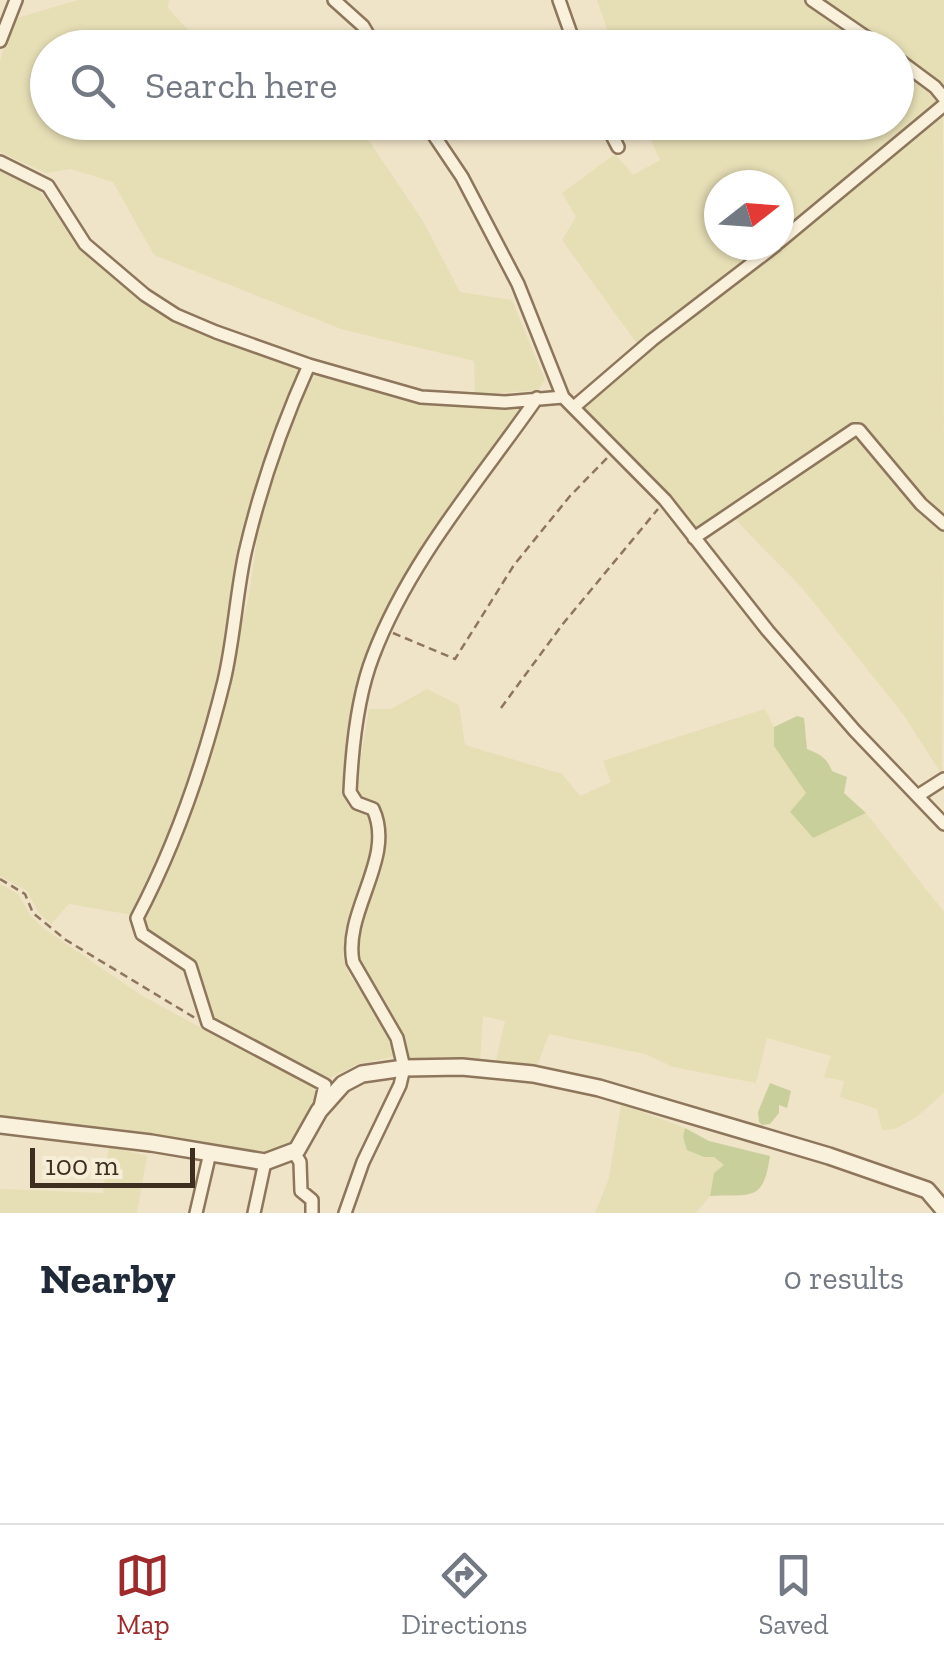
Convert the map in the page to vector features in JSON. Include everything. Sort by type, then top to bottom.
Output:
[{"type":"street","points":[[0,41],[16,0]]},
{"type":"street","points":[[334,0],[365,30]]},
{"type":"street","points":[[559,0],[570,30]]},
{"type":"street","points":[[812,0],[856,30]]},
{"type":"street","points":[[914,71],[936,87],[944,101],[914,127]]},
{"type":"street","points":[[437,140],[462,177],[518,284],[563,397],[665,500],[768,632],[944,824]]},
{"type":"street","points":[[614,140],[618,147]]},
{"type":"street","points":[[794,229],[898,140]]},
{"type":"street","points":[[0,162],[48,186],[85,244],[145,295],[176,315],[216,332],[309,365],[421,397],[487,402],[563,397]]},
{"type":"street","points":[[574,407],[652,340],[756,260]]},
{"type":"street","points":[[309,365],[268,468],[245,556],[223,684],[206,743],[183,815],[137,918],[142,934],[190,966],[208,1023],[325,1085],[318,1111]]},
{"type":"street","points":[[345,1213],[404,1068],[397,1038],[353,962],[350,949],[352,926],[373,868],[378,818],[373,808],[352,798],[362,692],[373,654],[427,550],[536,398]]},
{"type":"street","points":[[694,538],[854,430],[944,524]]},
{"type":"street","points":[[919,795],[944,779]]},
{"type":"street","points":[[0,1126],[50,1129],[265,1162],[294,1151],[318,1111],[342,1084],[362,1074],[404,1068],[462,1067],[599,1088],[926,1190],[944,1210]]},
{"type":"street","points":[[294,1151],[300,1162],[301,1191],[312,1200],[312,1213]]},
{"type":"street","points":[[196,1213],[210,1153]]},
{"type":"street","points":[[254,1213],[265,1162]]},
{"type":"path","points":[[386,630],[455,659],[514,565],[581,484],[617,450]]},
{"type":"path","points":[[501,708],[562,625],[665,500]]},
{"type":"path","points":[[0,879],[26,894],[33,913],[66,940],[181,1012],[208,1023]]},
{"type":"shaded area","points":[[78,0],[169,0],[168,8],[188,30],[30,30],[30,140],[368,140],[423,221],[460,292],[512,300],[545,380],[538,390],[475,395],[474,361],[341,329],[154,255],[113,182],[71,169],[46,173],[0,152],[0,62],[10,20]]},
{"type":"shaded area","points":[[597,0],[944,0],[944,103],[914,127],[914,30],[607,30]]},
{"type":"shaded area","points":[[943,111],[944,522],[859,425],[698,531],[580,405],[765,260],[794,260],[794,236],[908,140],[914,140],[914,135]]},
{"type":"shaded area","points":[[651,140],[898,140],[794,223],[794,170],[704,170],[704,260],[748,260],[638,345],[562,240],[576,217],[562,193],[615,154],[633,175],[660,160]]},
{"type":"shaded area","points":[[0,171],[20,177],[41,193],[90,259],[161,314],[300,369],[276,425],[251,502],[233,574],[229,643],[196,766],[164,852],[133,915],[69,904],[51,924],[39,913],[27,891],[0,876]]},
{"type":"shaded area","points":[[310,372],[394,398],[453,407],[525,407],[381,628],[348,765],[346,798],[365,811],[374,829],[368,870],[349,919],[343,957],[397,1056],[358,1064],[330,1078],[265,1050],[214,1021],[202,980],[186,958],[145,929],[141,921],[180,839],[218,719],[249,595],[262,506],[283,436]]},
{"type":"shaded area","points":[[855,434],[892,479],[944,531],[942,775],[903,714],[803,589],[733,517]]},
{"type":"shaded area","points":[[427,689],[459,705],[465,745],[562,774],[580,796],[611,782],[603,761],[765,709],[774,727],[774,746],[807,793],[790,813],[813,838],[866,813],[944,912],[944,1093],[915,1118],[895,1129],[882,1130],[877,1109],[840,1097],[844,1081],[824,1077],[831,1056],[767,1038],[756,1083],[673,1067],[645,1054],[549,1034],[536,1069],[495,1065],[505,1021],[483,1016],[480,1061],[410,1059],[358,958],[355,938],[382,825],[355,791],[369,709],[391,709]]},
{"type":"shaded area","points":[[0,884],[18,894],[43,928],[141,995],[256,1058],[320,1086],[314,1109],[294,1148],[265,1159],[86,1127],[0,1120]]},
{"type":"shaded area","points":[[621,1104],[685,1128],[683,1137],[704,1157],[723,1161],[725,1165],[714,1173],[710,1196],[696,1213],[595,1213],[609,1178]]},
{"type":"shaded area","points":[[109,1146],[147,1156],[137,1213],[0,1213],[0,1189],[103,1193]]},
{"type":"green space","points":[[797,716],[804,718],[807,749],[822,757],[832,771],[847,777],[844,793],[866,813],[813,838],[790,812],[806,793],[774,746],[774,727]]},
{"type":"green space","points":[[770,1083],[791,1091],[787,1108],[779,1105],[779,1113],[770,1124],[762,1125],[758,1112]]},
{"type":"green space","points":[[685,1128],[709,1141],[770,1156],[759,1189],[746,1195],[710,1196],[714,1173],[724,1165],[714,1157],[687,1150]]}]
